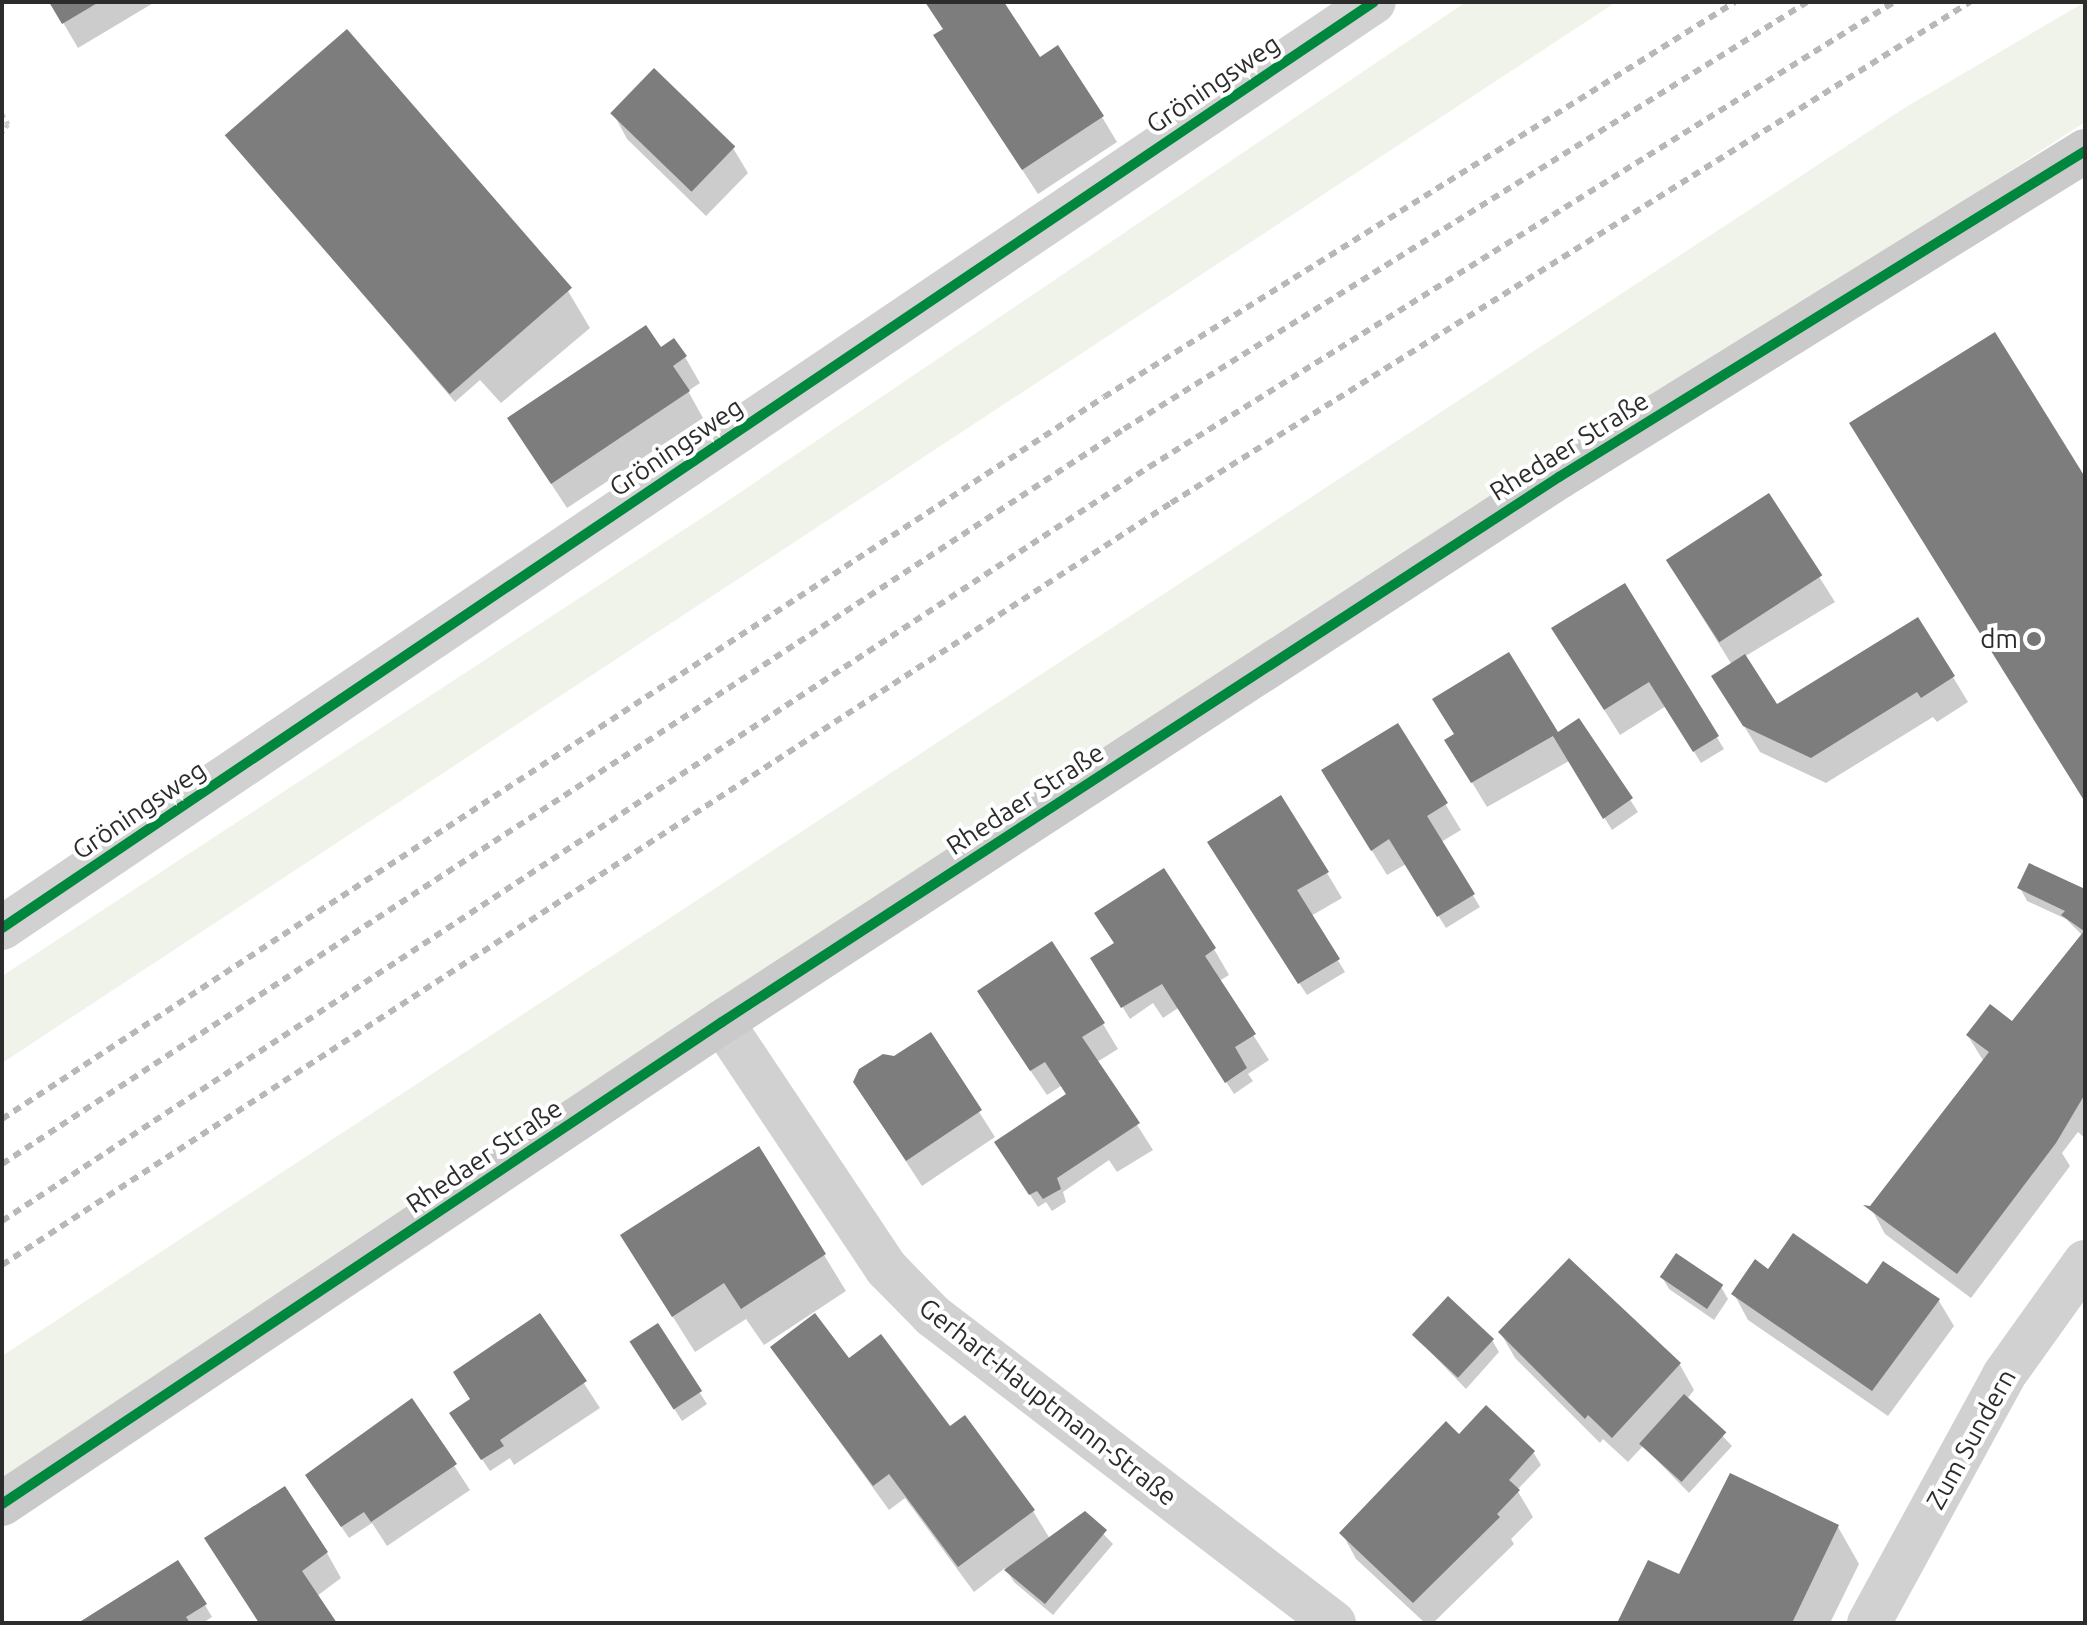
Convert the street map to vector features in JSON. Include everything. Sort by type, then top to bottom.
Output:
[{"type":"street","name":"Gröningsweg","points":[[2,928],[1374,2]]},
{"type":"street","name":"Rhedaer Straße","points":[[2,1504],[722,1022],[1559,477],[2085,151]]},
{"type":"street","name":"Gerhart-Hauptmann-Straße","points":[[722,1022],[886,1268],[933,1316],[1334,1623]]},
{"type":"street","name":"Zum Sundern","points":[[1869,1623],[2004,1375],[2085,1262]]},
{"type":"path","points":[[2,114],[8,124],[2,132]]},
{"type":"shaded area","points":[[1466,2],[1616,2],[2,1063],[2,976],[717,508]]},
{"type":"shaded area","points":[[2085,2],[2085,122],[2,1478],[2,1356],[1906,107]]},
{"type":"building","points":[[49,2],[99,2],[62,24]]},
{"type":"building","points":[[925,2],[1004,2],[1040,57],[1058,45],[1104,116],[1022,170],[933,35],[943,29]]},
{"type":"building","points":[[347,29],[572,288],[450,394],[225,135]]},
{"type":"building","points":[[654,68],[735,146],[692,192],[610,113]]},
{"type":"building","points":[[646,325],[661,347],[674,338],[687,356],[673,366],[690,391],[551,484],[507,418]]},
{"type":"building","name":"dm","points":[[1995,332],[2085,477],[2085,802],[1849,423]]},
{"type":"building","points":[[1769,493],[1822,575],[1719,642],[1666,560]]},
{"type":"building","points":[[1625,583],[1719,736],[1693,752],[1649,682],[1604,710],[1551,628]]},
{"type":"building","points":[[1918,617],[1955,676],[1921,698],[1917,692],[1811,758],[1743,726],[1711,676],[1745,654],[1777,704]]},
{"type":"building","points":[[1509,652],[1558,732],[1579,718],[1633,798],[1603,819],[1553,736],[1471,783],[1444,740],[1454,734],[1432,699]]},
{"type":"building","points":[[1398,723],[1448,803],[1427,816],[1475,894],[1437,917],[1389,839],[1371,851],[1321,770]]},
{"type":"building","points":[[1281,795],[1329,872],[1297,890],[1340,959],[1298,984],[1207,842]]},
{"type":"building","points":[[2029,863],[2085,889],[2085,1094],[2056,1143],[1957,1274],[1863,1205],[1870,1206],[1989,1052],[1966,1035],[1990,1004],[2012,1021],[2084,931],[2061,915],[2065,911],[2017,888]]},
{"type":"building","points":[[1164,868],[1216,948],[1205,956],[1256,1034],[1235,1047],[1247,1068],[1225,1083],[1162,984],[1121,1008],[1090,958],[1114,943],[1094,913]]},
{"type":"building","points":[[1052,941],[1105,1023],[1082,1037],[1140,1123],[1057,1178],[1061,1189],[1043,1199],[1037,1191],[1029,1195],[994,1142],[1066,1094],[1045,1062],[1030,1071],[977,991]]},
{"type":"building","points":[[931,1032],[982,1110],[906,1161],[853,1082],[859,1069],[883,1054],[894,1056]]},
{"type":"building","points":[[759,1146],[826,1254],[741,1309],[724,1283],[672,1317],[620,1235]]},
{"type":"building","points":[[1793,1233],[1867,1284],[1883,1261],[1940,1299],[1872,1391],[1731,1294],[1755,1259],[1768,1269]]},
{"type":"building","points":[[1676,1253],[1723,1285],[1707,1309],[1660,1277]]},
{"type":"building","points":[[1569,1258],[1681,1363],[1612,1438],[1588,1415],[1585,1419],[1498,1332]]},
{"type":"building","points":[[1448,1296],[1494,1339],[1458,1378],[1412,1335]]},
{"type":"building","points":[[540,1313],[587,1381],[500,1440],[504,1446],[481,1460],[449,1413],[470,1399],[453,1372]]},
{"type":"building","points":[[815,1313],[849,1358],[881,1334],[950,1426],[965,1415],[1035,1510],[958,1567],[889,1474],[873,1486],[770,1347]]},
{"type":"building","points":[[658,1323],[702,1391],[674,1409],[629,1342]]},
{"type":"building","points":[[1684,1394],[1726,1432],[1682,1482],[1639,1444]]},
{"type":"building","points":[[412,1398],[457,1464],[371,1522],[364,1512],[341,1527],[305,1475]]},
{"type":"building","points":[[1486,1405],[1535,1451],[1509,1480],[1520,1490],[1497,1514],[1500,1517],[1413,1603],[1339,1533],[1446,1421],[1459,1434]]},
{"type":"building","points":[[1730,1473],[1839,1525],[1792,1623],[1617,1623],[1648,1560],[1679,1574]]},
{"type":"building","points":[[285,1486],[328,1552],[302,1571],[337,1623],[259,1623],[204,1538]]},
{"type":"building","points":[[1085,1511],[1107,1530],[1045,1604],[1004,1570]]},
{"type":"building","points":[[178,1560],[207,1604],[186,1617],[190,1623],[78,1623]]},
{"type":"railway","points":[[2,1119],[1104,397],[1735,2]]},
{"type":"railway","points":[[2,1164],[1124,429],[1807,2]]},
{"type":"railway","points":[[2,1221],[1149,467],[1894,2]]},
{"type":"railway","points":[[2,1265],[1171,503],[1970,2]]},
{"type":"cycle path","points":[[2,928],[1374,2]]},
{"type":"cycle path","points":[[2,1504],[722,1022],[1559,477],[2085,151]]},
{"type":"place","name":"dm","points":[[2034,639]]}]
